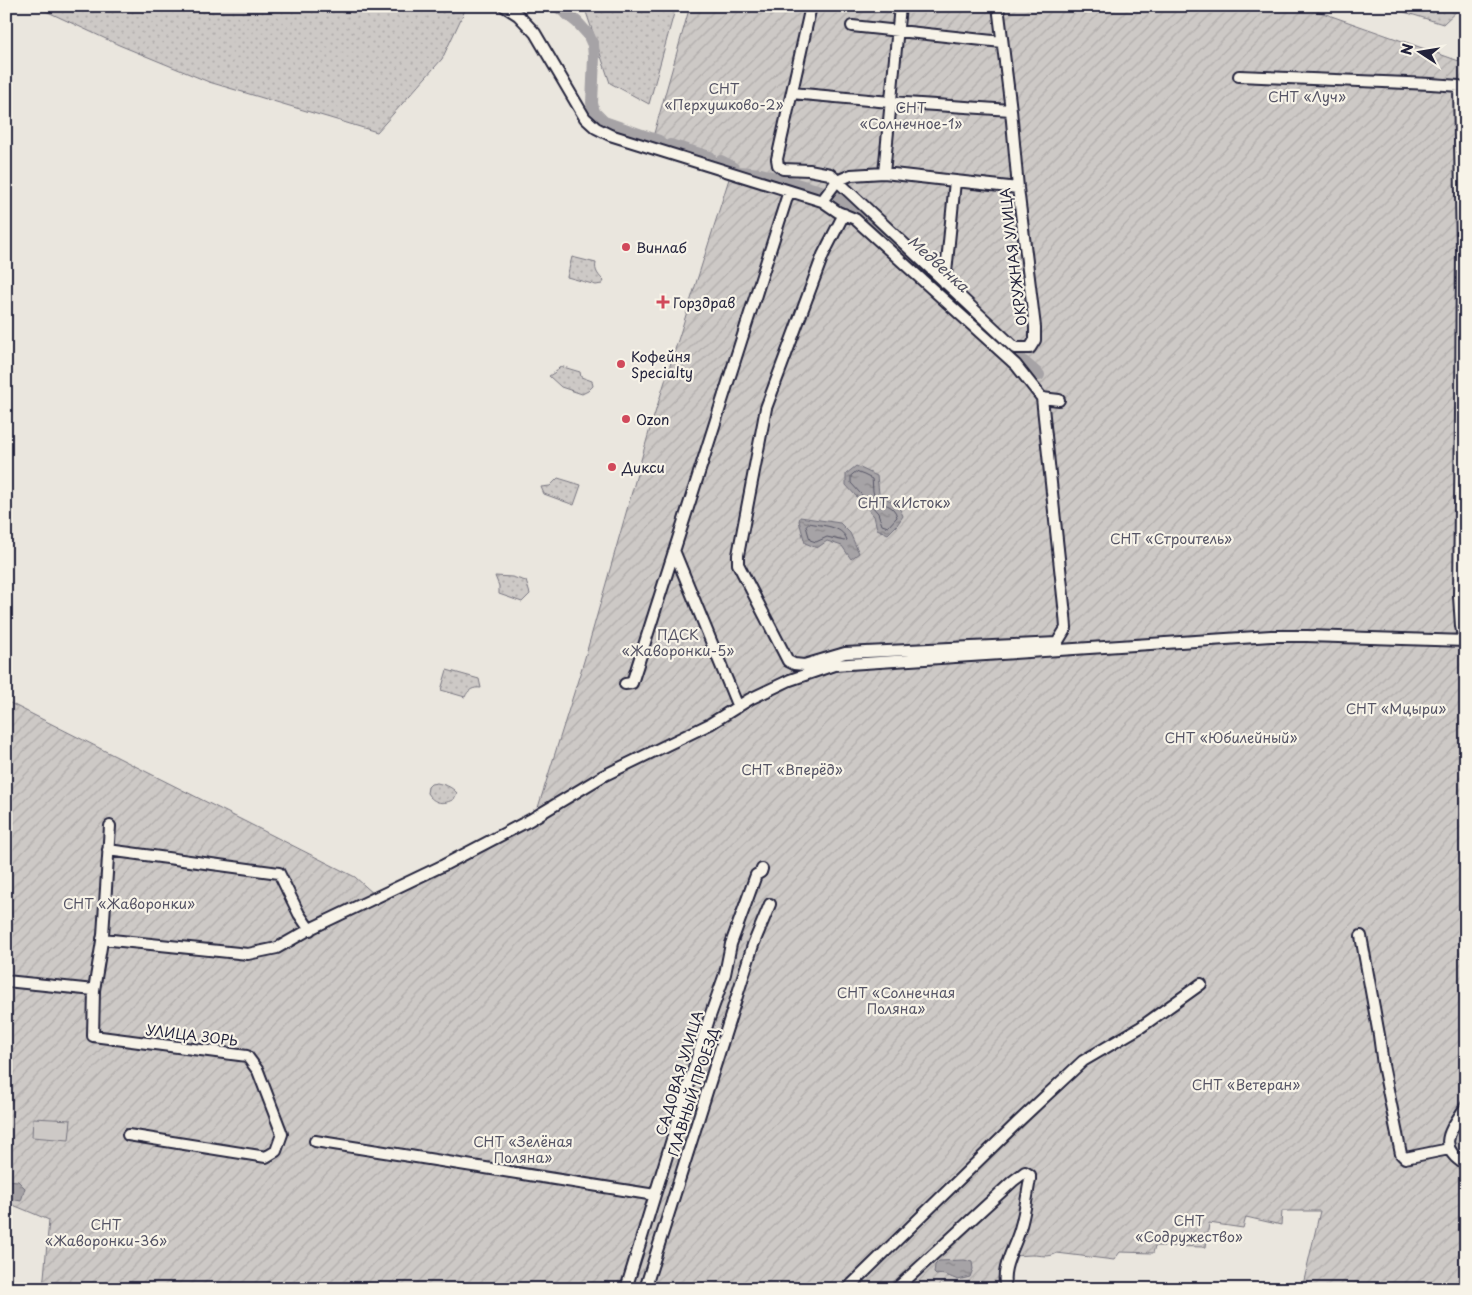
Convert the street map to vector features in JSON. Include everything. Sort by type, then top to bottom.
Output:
[{"type":"street","points":[[504,6],[518,15],[535,33],[585,118],[596,128],[610,135],[822,201],[838,212],[844,214],[855,219],[1016,365],[1042,398],[1066,628],[1057,643],[845,653],[804,665],[794,664],[788,661],[738,564],[738,555],[766,408],[823,255],[844,214]]},
{"type":"street","name":"ОКРУЖНАЯ УЛИЦА","points":[[811,6],[777,159],[778,165],[783,169],[810,170],[830,174],[834,185],[946,283],[1015,348],[1030,348],[1035,340],[1036,327],[1018,188],[1011,110],[998,6]]},
{"type":"street","points":[[884,173],[900,6]]},
{"type":"street","points":[[852,26],[1002,42]]},
{"type":"street","points":[[102,939],[248,954],[278,948],[310,930],[444,865],[530,820],[603,776],[710,724],[790,680],[820,669],[840,665],[1271,636],[1465,640],[1461,626],[1458,596],[1462,257],[1459,86],[1239,76]]},
{"type":"street","points":[[792,92],[890,102],[1011,110]]},
{"type":"street","points":[[822,201],[834,185],[851,175],[884,173],[1018,188]]},
{"type":"street","points":[[946,283],[955,181]]},
{"type":"street","points":[[625,684],[632,683],[790,191]]},
{"type":"street","points":[[1042,398],[1059,400]]},
{"type":"street","points":[[675,553],[738,707]]},
{"type":"street","points":[[6,981],[94,990],[102,939],[110,826]]},
{"type":"street","points":[[108,850],[279,873],[299,914],[310,930]]},
{"type":"street","name":"САДОВАЯ УЛИЦА","points":[[626,1289],[709,1019],[725,974],[731,944],[756,875],[762,869]]},
{"type":"street","name":"ГЛАВНЫЙ ПРОЕЗД","points":[[645,1289],[753,945],[770,904]]},
{"type":"street","points":[[1361,936],[1383,1065],[1401,1154],[1405,1158],[1449,1149]]},
{"type":"street","points":[[847,1289],[1083,1061],[1141,1027],[1201,984]]},
{"type":"street","name":"УЛИЦА ЗОРЬ","points":[[94,990],[93,1036],[247,1056],[258,1071],[282,1134],[276,1151],[266,1157],[128,1135]]},
{"type":"street","points":[[1466,1106],[1450,1132],[1448,1143],[1449,1149],[1460,1162],[1466,1165]]},
{"type":"street","points":[[314,1141],[655,1195]]},
{"type":"street","points":[[896,1289],[1025,1172],[1030,1175],[1030,1179],[1020,1229],[1004,1272],[1006,1289]]},
{"type":"green space","points":[[35,6],[467,6],[442,59],[377,132],[209,82],[119,45]]},
{"type":"green space","points":[[584,6],[676,6],[649,104],[610,83]]},
{"type":"green space","points":[[690,6],[1303,6],[1459,61],[1460,37],[1466,39],[1466,1289],[1302,1289],[1320,1211],[1282,1211],[1281,1225],[1246,1217],[1243,1228],[1209,1223],[1206,1247],[1155,1246],[1153,1253],[1120,1252],[1114,1260],[1057,1253],[1048,1256],[1011,1256],[1004,1283],[940,1283],[940,1289],[43,1289],[49,1220],[6,1202],[6,701],[355,877],[375,895],[536,814],[584,661],[649,432],[734,163],[653,137]]},
{"type":"green space","points":[[1385,6],[1462,6],[1443,24]]},
{"type":"green space","points":[[572,257],[596,263],[596,271],[604,281],[602,284],[596,285],[567,277]]},
{"type":"green space","points":[[560,366],[580,372],[581,377],[592,381],[593,386],[582,394],[561,387],[549,376],[557,371]]},
{"type":"green space","points":[[558,478],[581,485],[574,505],[544,494],[541,487],[550,486]]},
{"type":"green space","points":[[495,576],[512,577],[526,581],[530,594],[522,602],[499,594],[499,586]]},
{"type":"green space","points":[[447,670],[479,679],[481,688],[471,690],[465,697],[441,690]]},
{"type":"green space","points":[[437,783],[448,786],[455,791],[457,793],[454,799],[443,803],[430,797],[427,793],[428,787],[431,784]]},
{"type":"green space","points":[[33,1118],[71,1120],[69,1140],[32,1137]]},
{"type":"water","points":[[856,466],[877,476],[879,493],[898,506],[903,516],[888,534],[877,529],[874,516],[846,485],[846,474]]},
{"type":"water","points":[[800,517],[840,523],[850,533],[859,553],[851,559],[842,546],[827,541],[817,548],[805,543],[799,521]]},
{"type":"water","points":[[6,1180],[18,1181],[25,1188],[21,1201],[6,1198]]},
{"type":"water","points":[[964,1260],[972,1262],[973,1269],[970,1277],[958,1280],[934,1273],[935,1265],[939,1261]]},
{"type":"waterway","name":"Медвенка","points":[[557,6],[577,22],[588,34],[593,45],[592,103],[594,112],[604,122],[659,141]]},
{"type":"waterway","name":"Медвенка","points":[[670,145],[710,157]]},
{"type":"waterway","name":"Медвенка","points":[[721,161],[738,172],[761,174],[824,192]]},
{"type":"waterway","name":"Медвенка","points":[[834,195],[859,213],[1020,359]]},
{"type":"waterway","name":"Медвенка","points":[[1024,362],[1039,375]]},
{"type":"place","name":"Винлаб","points":[[626,247]]},
{"type":"place","name":"Горздрав","points":[[663,302]]},
{"type":"place","name":"Кофейня Specialty","points":[[621,364]]},
{"type":"place","name":"Ozon","points":[[626,419]]},
{"type":"place","name":"Дикси","points":[[612,467]]},
{"type":"park label","name":"СНТ «Перхушково-2»","points":[[724,96]]},
{"type":"park label","name":"СНТ «Луч»","points":[[1307,96]]},
{"type":"park label","name":"СНТ «Солнечное-1»","points":[[911,116]]},
{"type":"park label","name":"СНТ «Исток»","points":[[904,502]]},
{"type":"park label","name":"СНТ «Строитель»","points":[[1171,538]]},
{"type":"park label","name":"ПДСК «Жаворонки-5»","points":[[678,642]]},
{"type":"park label","name":"СНТ «Мцыри»","points":[[1396,708]]},
{"type":"park label","name":"СНТ «Юбилейный»","points":[[1231,737]]},
{"type":"park label","name":"СНТ «Вперёд»","points":[[792,769]]},
{"type":"park label","name":"СНТ «Жаворонки»","points":[[129,903]]},
{"type":"park label","name":"СНТ «Солнечная Поляна»","points":[[896,1000]]},
{"type":"park label","name":"СНТ «Ветеран»","points":[[1246,1084]]},
{"type":"park label","name":"СНТ «Зелёная Поляна»","points":[[523,1150]]},
{"type":"park label","name":"СНТ «Содружество»","points":[[1189,1228]]},
{"type":"park label","name":"СНТ «Жаворонки-36»","points":[[106,1232]]}]
